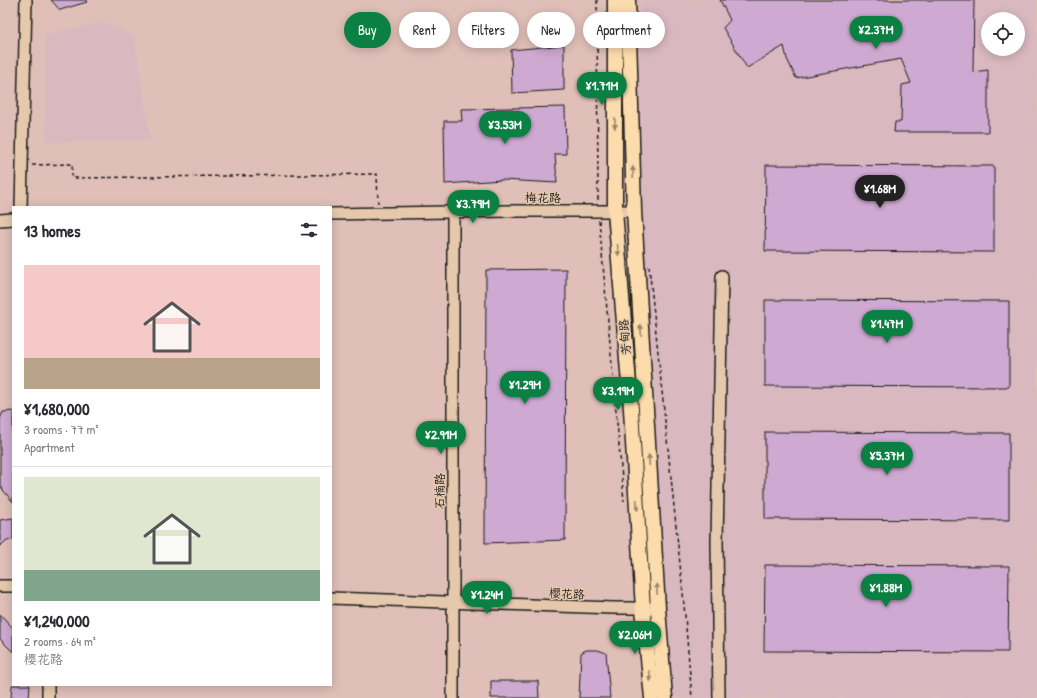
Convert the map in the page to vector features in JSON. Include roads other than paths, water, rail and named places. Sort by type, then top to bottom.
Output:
[{"type":"main road","name":"芳甸路","points":[[615,0],[615,211],[631,409],[643,609],[652,698]]},
{"type":"main road","name":"芳甸路","points":[[628,0],[634,211],[658,608],[665,698]]},
{"type":"street","points":[[21,206],[26,0]]},
{"type":"street","name":"梅花路","points":[[332,214],[508,211],[634,211]]},
{"type":"street","name":"石楠路","points":[[453,213],[453,698]]},
{"type":"street","points":[[0,220],[12,219]]},
{"type":"street","points":[[720,698],[717,542],[722,276]]},
{"type":"street","points":[[0,586],[12,586]]},
{"type":"street","name":"樱花路","points":[[332,598],[643,609],[658,608]]},
{"type":"street","points":[[48,686],[48,698]]}]
